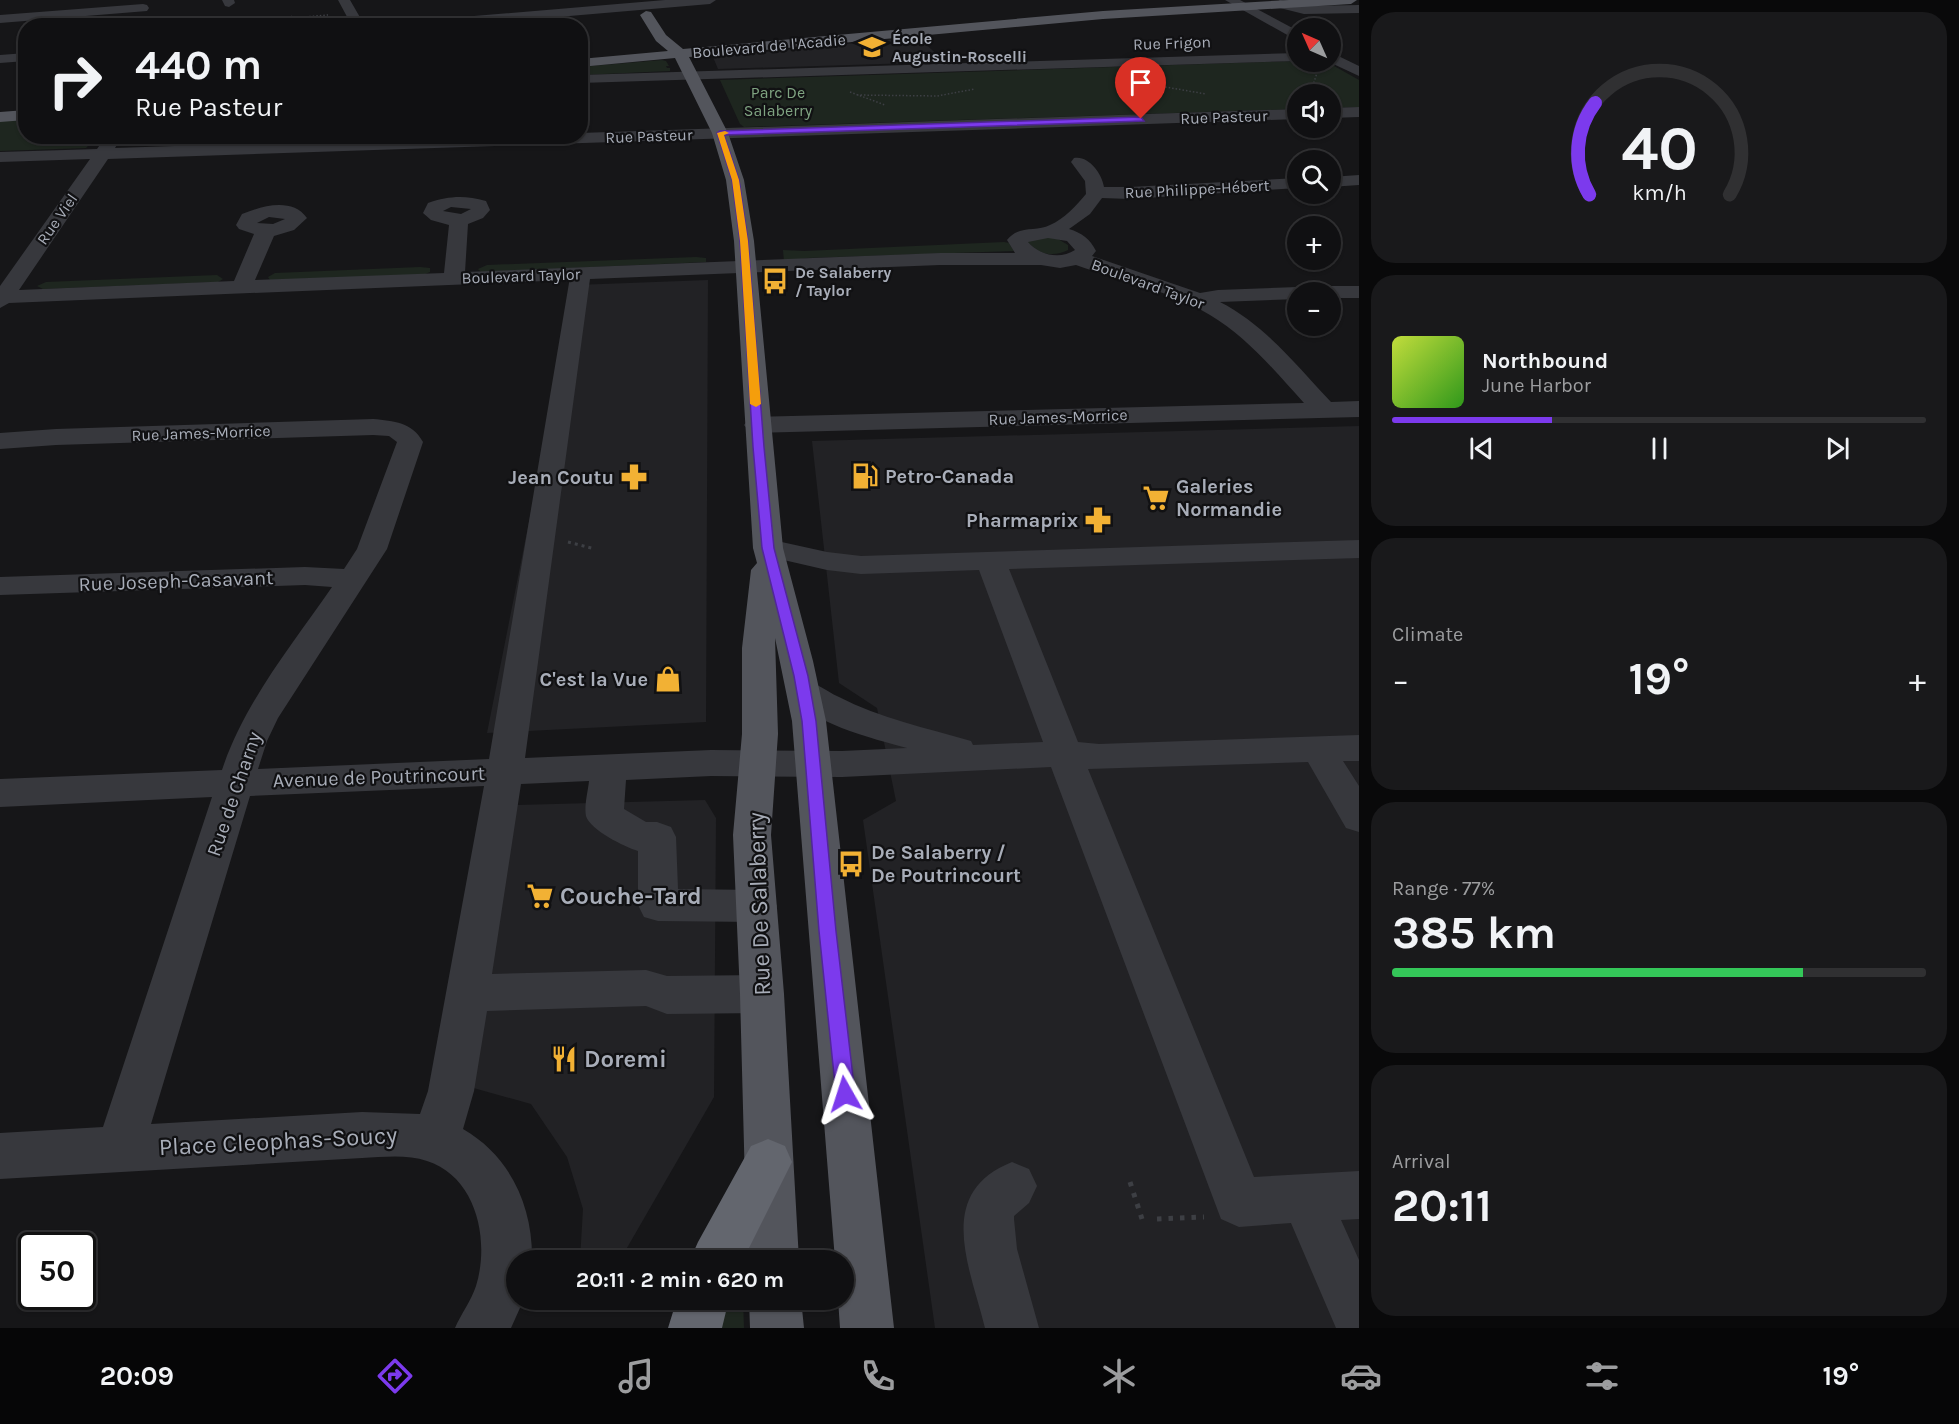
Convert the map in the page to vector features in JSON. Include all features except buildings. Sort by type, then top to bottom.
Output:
[{"type":"highway","points":[[721,1250],[768,1162]]},
{"type":"highway","points":[[694,1328],[700,1310]]},
{"type":"main road","name":"Boulevard de l'Acadie","points":[[588,62],[679,50],[1194,0]]},
{"type":"main road","name":"Boulevard de l'Acadie","points":[[588,56],[679,50],[1237,3],[1280,4],[1351,0]]},
{"type":"main road","name":"Rue De Salaberry","points":[[637,7],[661,38],[679,50],[720,133],[735,180],[745,258],[768,548],[804,692],[867,1328]]},
{"type":"main road","points":[[1121,14],[1258,15]]},
{"type":"main road","points":[[0,110],[18,108]]},
{"type":"main road","points":[[0,117],[18,116]]},
{"type":"main road","name":"Rue De Salaberry","points":[[768,548],[758,648],[759,763],[752,835],[762,994],[772,1250]]},
{"type":"main road","points":[[776,1310],[777,1328]]},
{"type":"street","points":[[344,0],[354,18]]},
{"type":"street","points":[[501,18],[710,0]]},
{"type":"street","points":[[1237,3],[1287,31]]},
{"type":"street","name":"Boulevard de l'Acadie","points":[[1280,4],[1304,10],[1359,9]]},
{"type":"street","points":[[0,19],[143,9]]},
{"type":"street","points":[[1341,56],[1359,55]]},
{"type":"street","name":"Rue Frigon","points":[[588,79],[1287,57]]},
{"type":"street","points":[[0,59],[18,58]]},
{"type":"street","points":[[1341,62],[1359,72]]},
{"type":"street","points":[[1341,113],[1359,112]]},
{"type":"street","name":"Rue Pasteur","points":[[588,137],[1287,114]]},
{"type":"street","name":"Rue Viel","points":[[4,290],[109,144]]},
{"type":"street","name":"Rue Pasteur","points":[[0,157],[396,144]]},
{"type":"street","points":[[1053,232],[1088,205],[1096,192],[1094,181],[1080,162]]},
{"type":"street","points":[[1341,182],[1358,181]]},
{"type":"street","name":"Rue Philippe-Hébert","points":[[1096,192],[1130,193],[1287,184]]},
{"type":"street","points":[[455,269],[459,219]]},
{"type":"street","points":[[246,278],[266,230]]},
{"type":"street","points":[[1000,237],[1053,232],[1069,236],[1082,244],[1086,251],[1077,258]]},
{"type":"street","points":[[1025,235],[1017,240],[1018,245],[1026,252],[1041,259]]},
{"type":"street","name":"Boulevard Taylor","points":[[455,269],[579,274],[968,240]]},
{"type":"street","name":"Boulevard Taylor","points":[[4,290],[745,258],[978,258],[1061,261],[1077,258],[1199,300],[1227,315],[1257,338],[1323,409]]},
{"type":"street","points":[[435,1141],[451,1091],[505,771],[580,283],[579,274]]},
{"type":"street","points":[[1341,292],[1359,292]]},
{"type":"street","points":[[1199,300],[1229,295],[1287,293]]},
{"type":"street","name":"Rue James-Morrice","points":[[757,424],[1359,409]]},
{"type":"street","name":"Rue James-Morrice","points":[[0,441],[68,436],[373,428],[402,432]]},
{"type":"street","name":"Rue de Charny","points":[[119,1150],[249,741],[262,716],[377,539],[410,446],[409,439],[402,432]]},
{"type":"street","points":[[768,548],[827,561],[861,565],[1359,549]]},
{"type":"street","points":[[990,561],[1078,793],[1096,832],[1239,1202],[1359,1195]]},
{"type":"street","name":"Rue Joseph-Casavant","points":[[0,586],[305,576],[352,579]]},
{"type":"street","points":[[804,692],[827,706],[854,718],[982,758]]},
{"type":"street","points":[[1317,748],[1359,818]]},
{"type":"street","name":"Avenue de Poutrincourt","points":[[0,793],[505,771],[1065,754],[1099,757],[1359,748]]},
{"type":"street","points":[[608,768],[605,815],[639,837],[657,837],[658,905],[757,906]]},
{"type":"street","points":[[468,993],[646,988],[667,995],[762,994]]},
{"type":"street","name":"Place Cleophas-Soucy","points":[[0,1156],[371,1134],[411,1135],[435,1141],[459,1153],[473,1164],[494,1192],[501,1208],[506,1226],[507,1256],[490,1315]]},
{"type":"street","points":[[1012,1186],[994,1201],[988,1220],[1012,1328]]},
{"type":"street","points":[[1305,1198],[1359,1320]]},
{"type":"path","points":[[284,18],[313,18]]},
{"type":"path","points":[[1149,84],[1212,95]]},
{"type":"path","points":[[843,89],[892,107]]},
{"type":"path","points":[[857,95],[937,96],[975,89]]},
{"type":"path","points":[[1130,1182],[1142,1219]]},
{"type":"path","points":[[1157,1219],[1205,1217]]},
{"type":"shaded area","name":"École Augustin-Roscelli","points":[[918,37],[945,62],[718,69],[713,57]]},
{"type":"shaded area","points":[[708,280],[706,722],[487,733],[576,285]]},
{"type":"shaded area","points":[[1359,426],[1359,1328],[935,1328],[863,820],[896,801],[877,708],[839,683],[812,441]]},
{"type":"shaded area","points":[[705,800],[716,818],[714,1097],[626,1250],[581,1250],[583,1209],[567,1157],[531,1104],[438,1078],[482,806]]},
{"type":"green space","points":[[662,60],[666,61],[669,66],[666,66],[670,68],[670,71],[588,75],[588,66]]},
{"type":"green space","name":"Parc De Salaberry","points":[[1287,61],[1287,72],[1341,72],[1341,70],[1359,80],[1359,107],[1341,108],[1341,84],[1287,84],[1287,109],[744,127],[740,124],[720,80]]},
{"type":"green space","points":[[18,119],[18,144],[90,144],[86,148],[0,151],[0,120]]},
{"type":"green space","points":[[1044,236],[1058,239],[1068,245],[1068,250],[1057,254],[1040,252],[1027,241]]},
{"type":"green space","points":[[1009,243],[1014,251],[807,258],[784,262],[783,250],[804,251]]},
{"type":"green space","points":[[706,258],[706,262],[481,272],[478,269],[487,265]]},
{"type":"green space","points":[[430,268],[430,272],[423,275],[270,280],[268,277],[275,273]]},
{"type":"green space","points":[[217,275],[223,279],[218,282],[43,289],[37,286],[46,282]]},
{"type":"green space","points":[[725,1310],[743,1310],[744,1328],[719,1328]]},
{"type":"slow traffic","points":[[725,133],[720,133],[730,160],[740,205],[756,404]]},
{"type":"place","name":"École Augustin-Roscelli","points":[[872,47]]},
{"type":"place","name":"De Salaberry / Taylor","points":[[775,281]]},
{"type":"place","name":"Petro-Canada","points":[[865,476]]},
{"type":"place","name":"Jean Coutu","points":[[634,477]]},
{"type":"place","name":"Galeries Normandie","points":[[1156,498]]},
{"type":"place","name":"Pharmaprix","points":[[1098,520]]},
{"type":"place","name":"C'est la Vue","points":[[668,679]]},
{"type":"place","name":"De Salaberry / De Poutrincourt","points":[[851,864]]},
{"type":"place","name":"Couche-Tard","points":[[540,896]]},
{"type":"place","name":"Doremi","points":[[564,1059]]},
{"type":"route","points":[[845,1094],[809,721],[801,676],[768,548],[740,205],[730,160],[720,133],[1141,119]]}]
